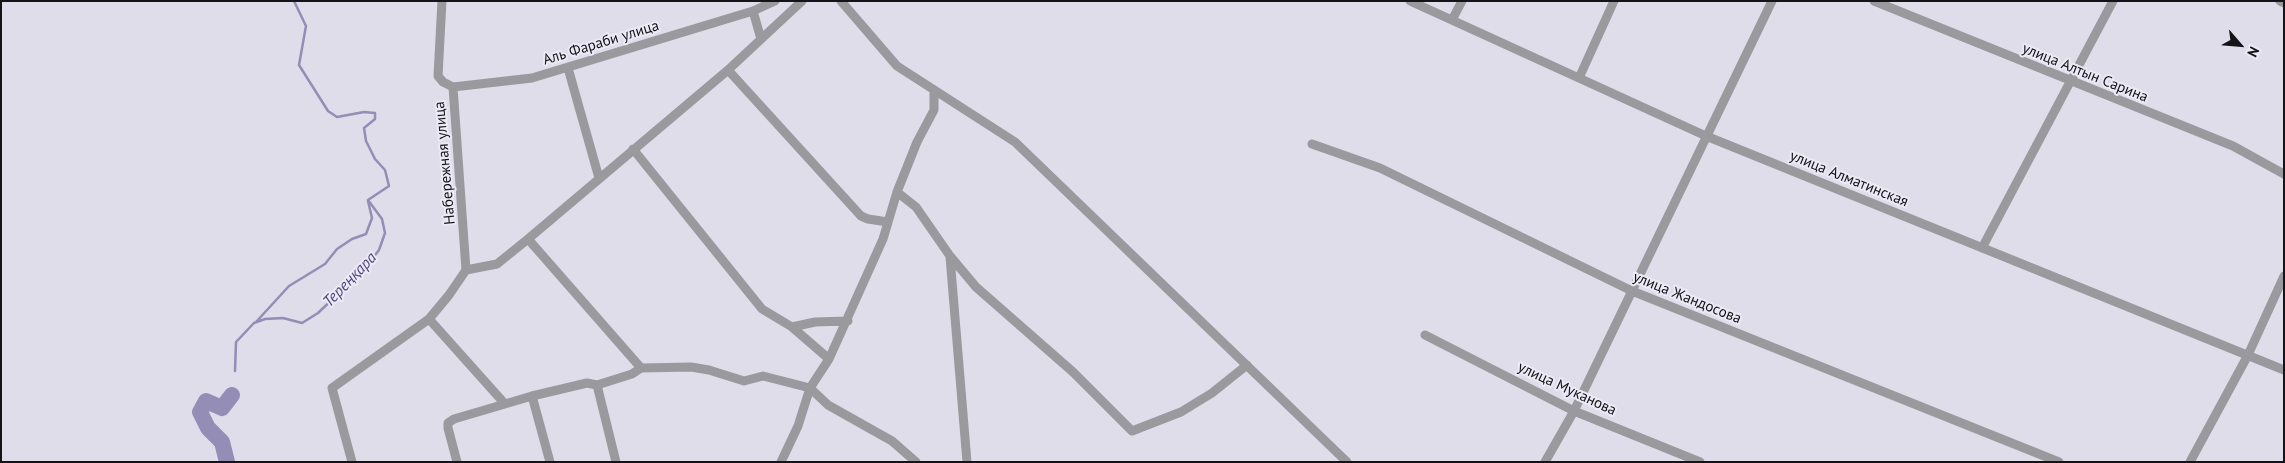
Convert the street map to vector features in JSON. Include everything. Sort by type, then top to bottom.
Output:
[{"type":"street","name":"Набережная улица","points":[[442,1],[438,76],[443,82],[453,87],[466,270]]},
{"type":"street","name":"Аль Фараби улица","points":[[453,87],[532,78],[753,11],[775,1]]},
{"type":"street","points":[[352,462],[332,388],[429,319],[450,295],[466,270],[497,264],[528,239],[728,70],[802,1]]},
{"type":"street","points":[[841,1],[897,66],[1015,142],[1347,462]]},
{"type":"street","name":"улица Алматинская","points":[[1410,1],[1706,136],[2284,370]]},
{"type":"street","points":[[1452,20],[1462,1]]},
{"type":"street","points":[[1579,78],[1614,1]]},
{"type":"street","points":[[1545,462],[1574,410],[1772,1]]},
{"type":"street","name":"улица Алтын Сарина","points":[[1874,1],[2232,146],[2284,174]]},
{"type":"street","points":[[1982,248],[2114,1]]},
{"type":"street","points":[[2280,1],[2284,3]]},
{"type":"street","points":[[753,11],[761,39]]},
{"type":"street","points":[[568,68],[599,178]]},
{"type":"street","points":[[728,70],[861,216],[888,222]]},
{"type":"street","points":[[781,462],[798,426],[810,388],[829,359],[848,321],[883,239],[897,192],[917,142],[934,110],[934,91]]},
{"type":"street","name":"улица Жандосова","points":[[1312,144],[1380,168],[1632,291],[2059,462]]},
{"type":"street","points":[[633,149],[762,309],[792,327],[829,359]]},
{"type":"street","points":[[897,192],[916,207],[950,256],[976,286],[1073,372],[1132,431],[1181,412],[1212,393],[1247,365]]},
{"type":"street","points":[[528,239],[641,368]]},
{"type":"street","points":[[950,256],[967,462]]},
{"type":"street","points":[[2190,462],[2248,355],[2284,276]]},
{"type":"street","points":[[429,319],[505,404]]},
{"type":"street","points":[[792,327],[816,322],[848,321]]},
{"type":"street","name":"улица Муканова","points":[[1425,335],[1574,410],[1700,462]]},
{"type":"street","points":[[457,462],[448,423],[532,396],[587,383],[597,385],[632,374],[641,368],[691,367],[709,370],[744,381],[763,376],[810,388],[828,405],[892,441],[916,462]]},
{"type":"street","points":[[597,385],[616,462]]},
{"type":"street","points":[[532,396],[550,462]]},
{"type":"waterway","name":"Тереңқара","points":[[235,371],[236,342],[254,323],[265,319],[283,318],[302,323],[318,313],[366,267],[379,250],[385,233],[382,219],[368,200],[389,186],[385,170],[375,159],[366,141],[364,128],[375,119],[375,113],[364,112],[337,117],[328,111],[299,65],[306,26],[294,1]]},
{"type":"waterway","points":[[256,322],[289,286],[325,264],[337,249],[352,239],[366,234],[372,218],[368,201]]},
{"type":"waterway","name":"Тереңқара","points":[[227,462],[222,442],[208,428],[200,412],[206,401],[222,408],[232,395]]}]
